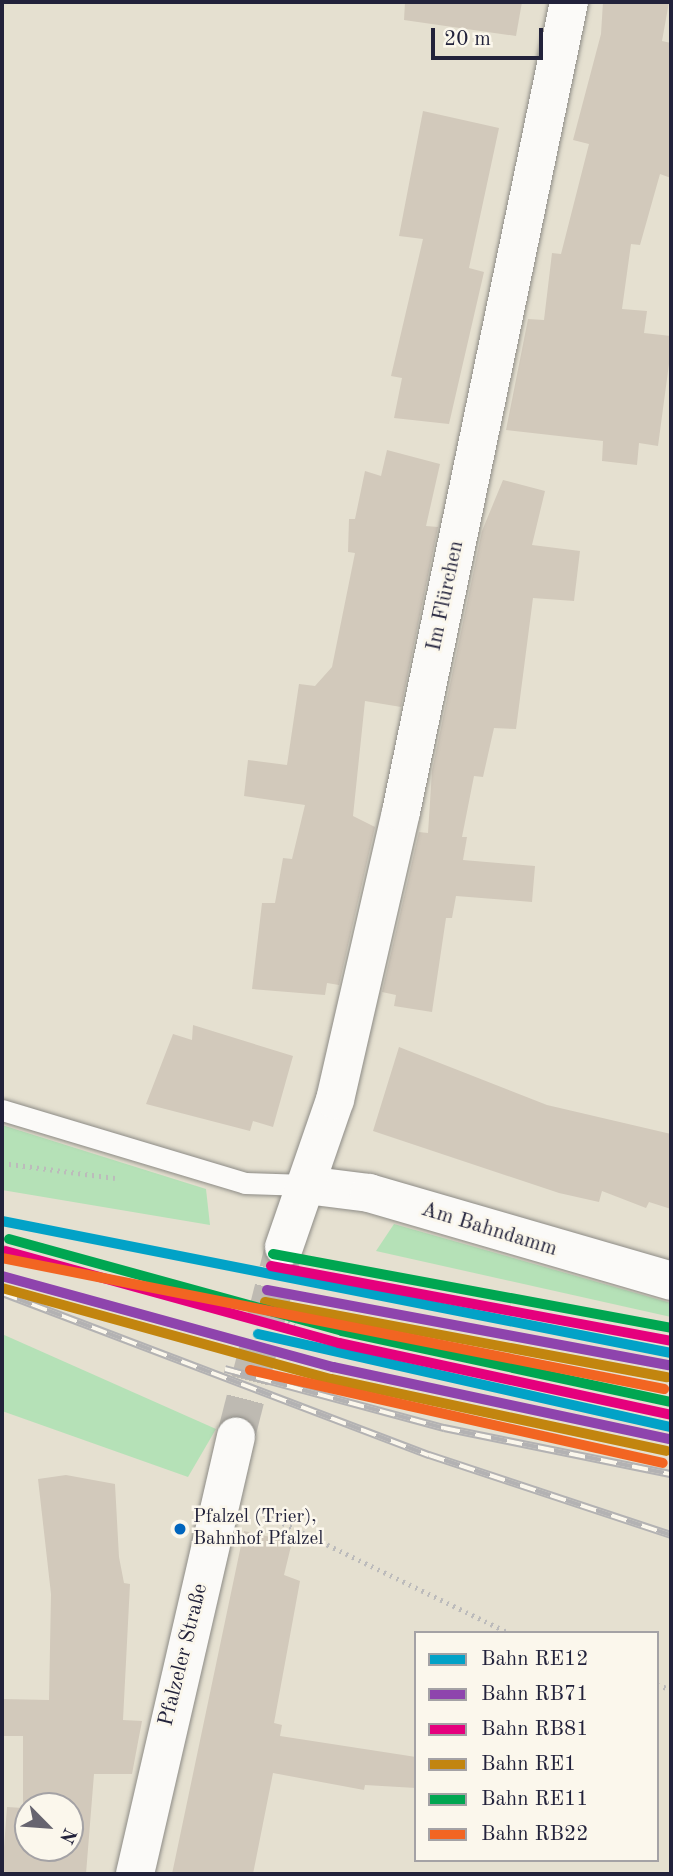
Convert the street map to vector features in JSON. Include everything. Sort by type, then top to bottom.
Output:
[{"type":"street","name":"Im Flürchen","points":[[306,1185],[335,1101],[401,812],[569,2]]},
{"type":"street","points":[[284,1247],[306,1185]]},
{"type":"street","name":"Am Bahndamm","points":[[306,1185],[369,1193],[671,1281]]},
{"type":"street","name":"Pfalzeler Straße","points":[[135,1874],[221,1492],[236,1437]]},
{"type":"lane","points":[[2,1110],[244,1183],[306,1185]]},
{"type":"path","points":[[267,1318],[296,1323]]},
{"type":"path","points":[[221,1492],[505,1631]]},
{"type":"green space","points":[[2,1125],[206,1189],[210,1225],[2,1190]]},
{"type":"green space","points":[[394,1224],[671,1303],[671,1317],[376,1251]]},
{"type":"green space","points":[[2,1334],[216,1429],[188,1477],[2,1411]]},
{"type":"building","points":[[405,2],[522,2],[516,36],[404,20]]},
{"type":"building","points":[[603,2],[669,2],[662,41],[671,43],[671,178],[660,174],[640,245],[631,244],[622,309],[647,311],[644,333],[671,336],[671,349],[658,446],[639,443],[637,465],[602,461],[603,441],[506,430],[528,319],[544,320],[552,253],[561,254],[589,144],[573,140],[601,34]]},
{"type":"building","points":[[423,111],[499,128],[469,268],[484,272],[449,424],[394,418],[402,378],[391,376],[423,239],[399,236]]},
{"type":"building","points":[[387,450],[440,464],[426,526],[438,527],[401,707],[365,701],[353,816],[375,827],[339,985],[327,983],[325,995],[252,989],[262,903],[275,903],[283,858],[292,859],[305,805],[244,796],[248,760],[287,765],[299,684],[315,686],[332,667],[355,553],[348,552],[349,519],[355,519],[365,471],[381,476]]},
{"type":"building","points":[[503,480],[545,491],[532,545],[580,551],[574,601],[533,598],[516,729],[494,728],[483,777],[474,776],[462,837],[467,837],[463,860],[535,866],[532,902],[456,896],[452,918],[446,918],[432,1012],[394,1006],[396,995],[382,992],[419,832],[428,833],[432,771],[482,531]]},
{"type":"building","points":[[193,1025],[293,1056],[273,1127],[253,1121],[250,1131],[146,1104],[173,1034],[192,1040]]},
{"type":"building","points":[[399,1047],[547,1105],[671,1134],[671,1209],[649,1202],[646,1208],[602,1191],[599,1202],[559,1193],[373,1131]]},
{"type":"building","points":[[66,1475],[115,1484],[119,1557],[124,1583],[130,1584],[123,1720],[142,1721],[132,1774],[94,1774],[86,1874],[2,1874],[7,1807],[14,1807],[14,1862],[84,1862],[84,1792],[23,1792],[23,1736],[2,1736],[2,1699],[49,1700],[51,1594],[38,1479]]},
{"type":"building","points":[[244,1531],[292,1542],[284,1575],[300,1581],[274,1723],[282,1725],[280,1736],[414,1757],[414,1788],[365,1785],[364,1790],[273,1773],[253,1874],[172,1874]]},
{"type":"tunnel","points":[[236,1436],[284,1247]]},
{"type":"railway","points":[[2,1293],[429,1455],[671,1535]]},
{"type":"railway","points":[[225,1369],[444,1428],[671,1474]]},
{"type":"rail line","name":"RE12","points":[[2,1221],[671,1353]]},
{"type":"rail line","name":"RE11","points":[[9,1239],[342,1331],[671,1402]]},
{"type":"rail line","name":"RB81","points":[[5,1251],[339,1343],[671,1415]]},
{"type":"rail line","name":"RE11","points":[[273,1254],[671,1328]]},
{"type":"rail line","name":"RB22","points":[[2,1258],[664,1389]]},
{"type":"rail line","name":"RB81","points":[[271,1266],[671,1341]]},
{"type":"rail line","name":"RB71","points":[[2,1276],[333,1367],[668,1439]]},
{"type":"rail line","name":"RE1","points":[[2,1288],[331,1379],[666,1451]]},
{"type":"rail line","name":"RB71","points":[[267,1290],[669,1365]]},
{"type":"rail line","name":"RE1","points":[[265,1302],[667,1377]]},
{"type":"rail line","name":"RE12","points":[[258,1334],[671,1427]]},
{"type":"rail line","name":"RB22","points":[[250,1370],[663,1463]]},
{"type":"place","name":"Pfalzel (Trier), Bahnhof Pfalzel","points":[[180,1529]]}]
